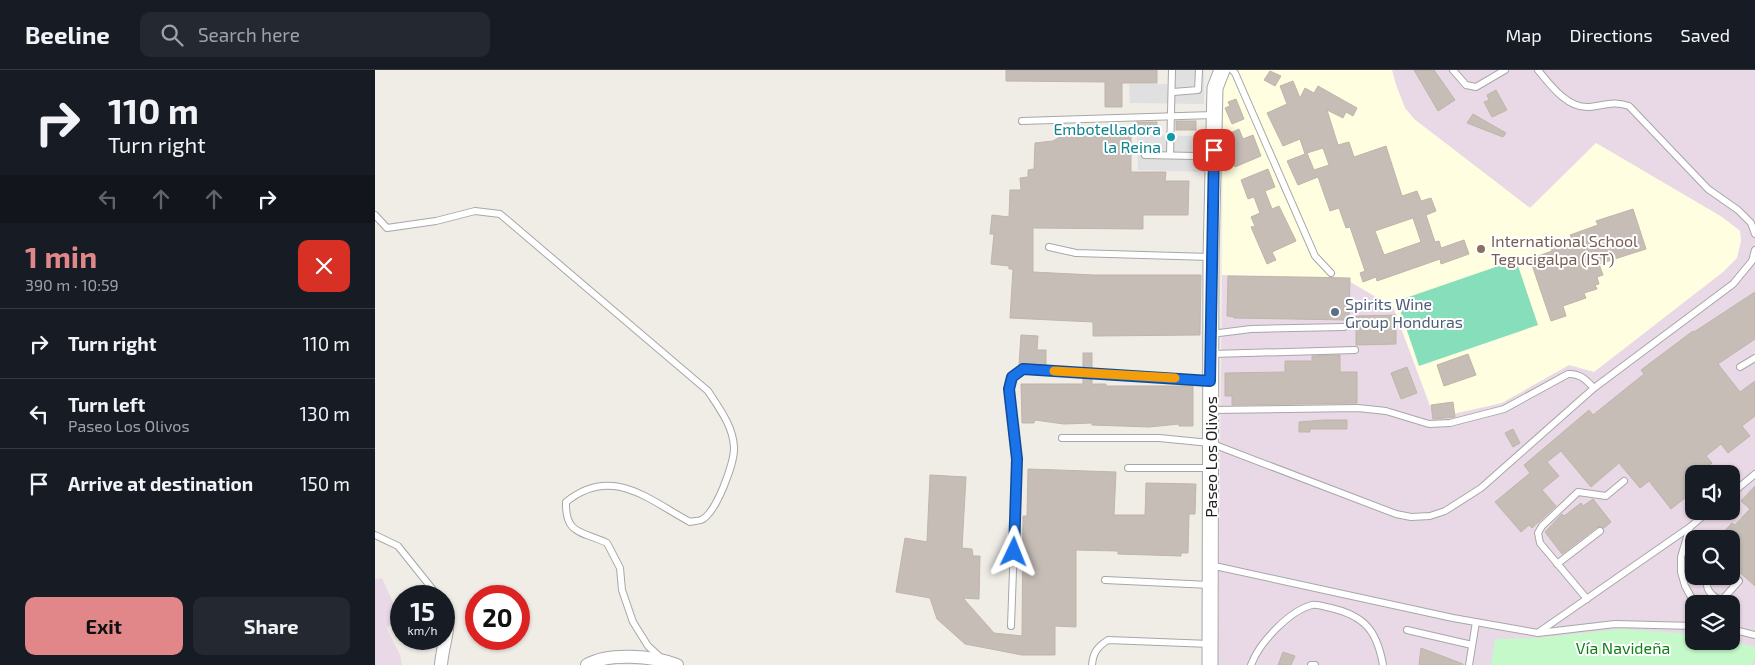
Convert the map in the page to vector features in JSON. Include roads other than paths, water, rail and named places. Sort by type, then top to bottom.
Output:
[{"type":"street","name":"Paseo Los Olivos","points":[[1210,665],[1211,257],[1215,88],[1222,70]]},
{"type":"street","points":[[441,665],[442,650]]},
{"type":"street","points":[[587,665],[594,661],[610,658],[662,659],[677,665]]},
{"type":"lane","points":[[1170,155],[1173,70]]},
{"type":"lane","points":[[1173,92],[1197,90],[1199,70]]},
{"type":"lane","points":[[1232,70],[1315,256],[1331,273]]},
{"type":"lane","points":[[1453,70],[1466,85],[1476,87],[1505,70]]},
{"type":"lane","points":[[1538,70],[1551,87],[1574,106],[1588,107],[1617,102],[1629,106],[1708,188],[1739,210],[1751,223],[1755,234]]},
{"type":"lane","points":[[1022,121],[1215,115]]},
{"type":"lane","points":[[1145,155],[1196,156]]},
{"type":"lane","points":[[375,215],[387,228],[435,221],[475,211],[500,214],[708,391],[728,421],[735,448],[722,490],[710,513],[702,520],[690,522],[651,498],[632,490],[615,486],[597,486],[579,492],[566,502],[565,518],[571,528],[607,543],[620,568],[622,590],[633,622],[649,646],[662,659]]},
{"type":"lane","points":[[1049,247],[1076,253],[1211,257]]},
{"type":"lane","points":[[1062,438],[1159,438],[1210,443],[1396,514],[1411,517],[1430,516],[1445,511],[1481,488],[1594,388],[1733,284],[1751,261],[1755,250]]},
{"type":"lane","points":[[1211,334],[1251,329],[1344,327]]},
{"type":"lane","points":[[1211,354],[1355,350]]},
{"type":"lane","points":[[1740,366],[1755,358]]},
{"type":"lane","points":[[1011,626],[1017,459],[1009,389],[1012,377],[1023,369],[1210,381]]},
{"type":"lane","points":[[1210,410],[1358,408],[1386,411],[1429,424],[1451,423],[1504,409],[1567,374],[1582,376],[1594,388]]},
{"type":"lane","points":[[1129,468],[1210,468]]},
{"type":"lane","points":[[1740,486],[1755,474]]},
{"type":"lane","points":[[1587,599],[1540,543],[1538,533],[1542,526],[1578,492],[1606,496],[1624,481]]},
{"type":"lane","points":[[1690,530],[1700,520]]},
{"type":"lane","points":[[1557,564],[1600,531]]},
{"type":"lane","points":[[1538,633],[1685,533]]},
{"type":"lane","points":[[375,535],[398,546],[429,585]]},
{"type":"lane","points":[[1685,545],[1681,557],[1681,572],[1690,595]]},
{"type":"lane","points":[[1210,566],[1476,622],[1538,633],[1615,624],[1685,626]]},
{"type":"lane","points":[[1105,580],[1210,585]]},
{"type":"lane","points":[[1707,585],[1707,590],[1723,600],[1736,585]]},
{"type":"lane","points":[[1251,665],[1254,655],[1269,635],[1298,611],[1314,605],[1348,612],[1365,622],[1380,648],[1383,665]]},
{"type":"lane","points":[[1469,665],[1476,622]]},
{"type":"lane","points":[[1407,630],[1472,645]]},
{"type":"lane","points":[[1740,632],[1755,635]]},
{"type":"lane","points":[[1092,665],[1093,654],[1099,646],[1108,640],[1210,644]]},
{"type":"place","name":"Embotelladora la Reina","points":[[1171,137]]},
{"type":"place","name":"International School Tegucigalpa (IST)","points":[[1481,249]]},
{"type":"place","name":"Spirits Wine Group Honduras","points":[[1335,312]]},
{"type":"park label","name":"Vía Navideña","points":[[1623,647]]}]
